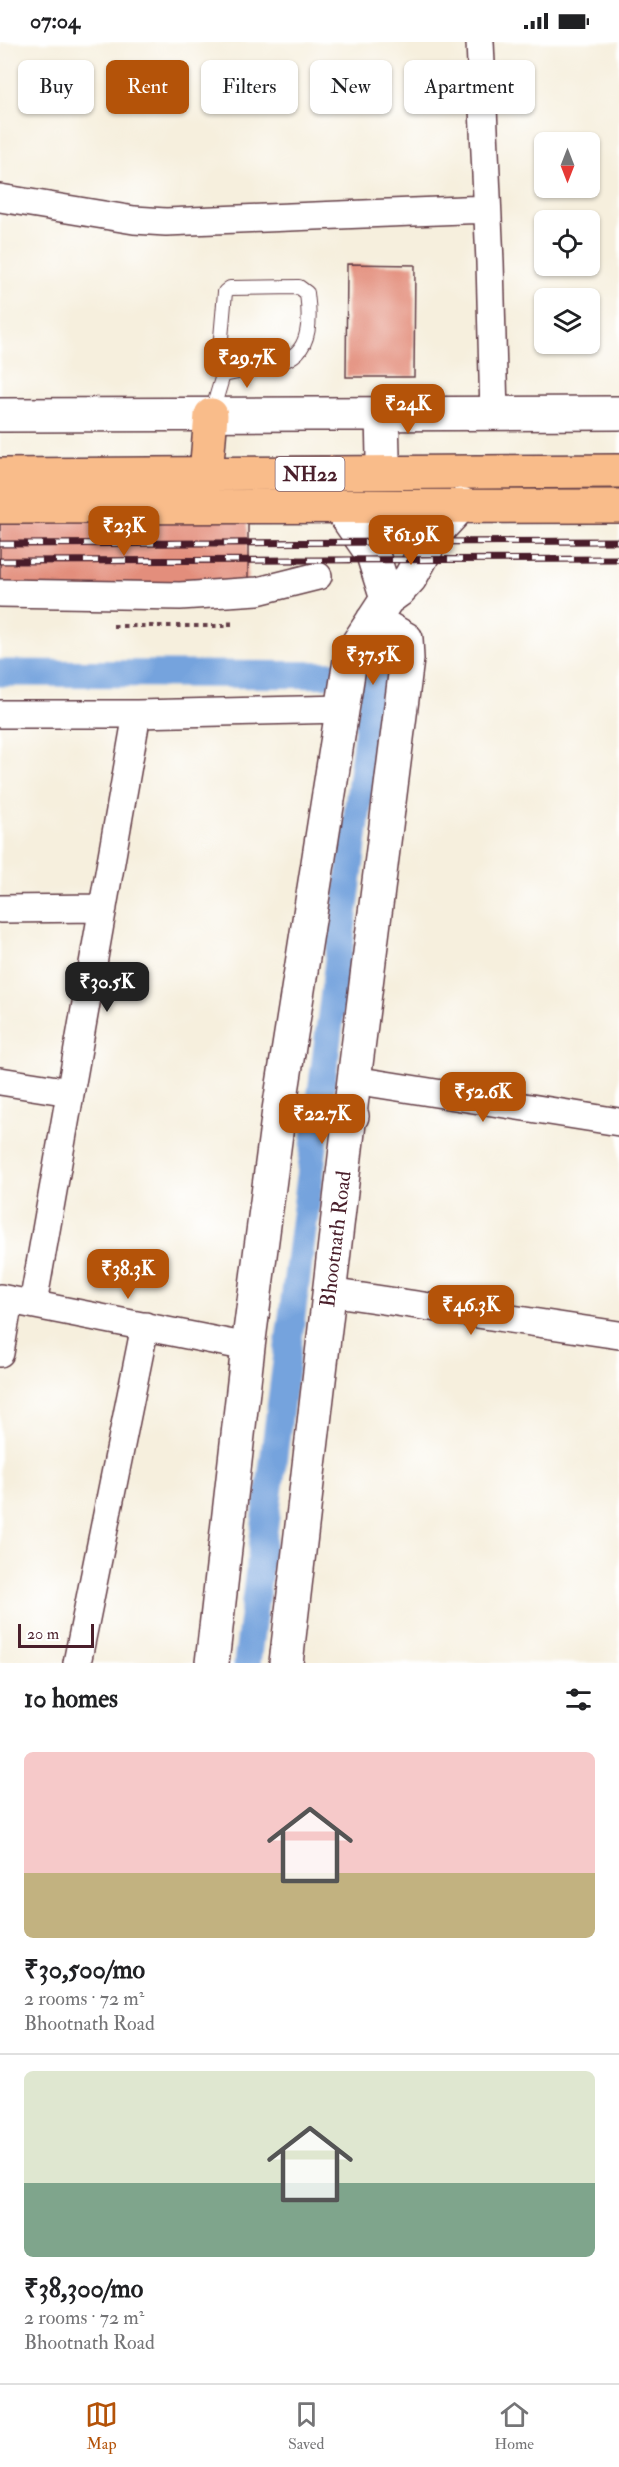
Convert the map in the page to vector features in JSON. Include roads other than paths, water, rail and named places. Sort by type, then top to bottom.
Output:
[{"type":"highway","points":[[206,474],[211,415]]},
{"type":"highway","name":"NH22","points":[[0,475],[619,471]]},
{"type":"highway","name":"NH22","points":[[0,507],[462,504],[619,506]]},
{"type":"street","points":[[480,42],[494,414]]},
{"type":"street","points":[[0,198],[134,220],[166,222],[487,209]]},
{"type":"street","points":[[0,415],[619,413]]},
{"type":"street","points":[[382,414],[383,457]]},
{"type":"street","points":[[212,1663],[248,1347],[286,1111],[351,654],[380,610],[410,578],[435,533],[462,504]]},
{"type":"street","points":[[339,506],[373,555],[380,610]]},
{"type":"street","points":[[380,610],[385,535]]},
{"type":"street","points":[[0,593],[180,596],[258,591],[318,576]]},
{"type":"street","name":"Bhootnath Road","points":[[286,1663],[347,1115],[354,1080],[407,660],[406,639],[380,610]]},
{"type":"street","points":[[0,714],[137,714],[344,705]]},
{"type":"street","points":[[0,1353],[70,1092],[137,714]]},
{"type":"street","points":[[0,909],[103,908]]},
{"type":"street","points":[[354,1080],[619,1122]]},
{"type":"street","points":[[0,1081],[70,1092]]},
{"type":"street","points":[[286,1111],[347,1115]]},
{"type":"street","points":[[329,1292],[619,1335]]},
{"type":"street","points":[[14,1301],[248,1347]]},
{"type":"street","points":[[77,1663],[145,1326]]},
{"type":"lane","points":[[211,415],[223,375],[221,338],[225,292],[230,288],[299,287],[307,293],[309,307],[307,339],[299,353],[282,362],[223,375]]},
{"type":"waterway","points":[[0,673],[375,675],[247,1663]]},
{"type":"tunnel","points":[[383,457],[385,535]]},
{"type":"railway","points":[[0,544],[619,541]]},
{"type":"railway","points":[[0,561],[619,559]]}]
